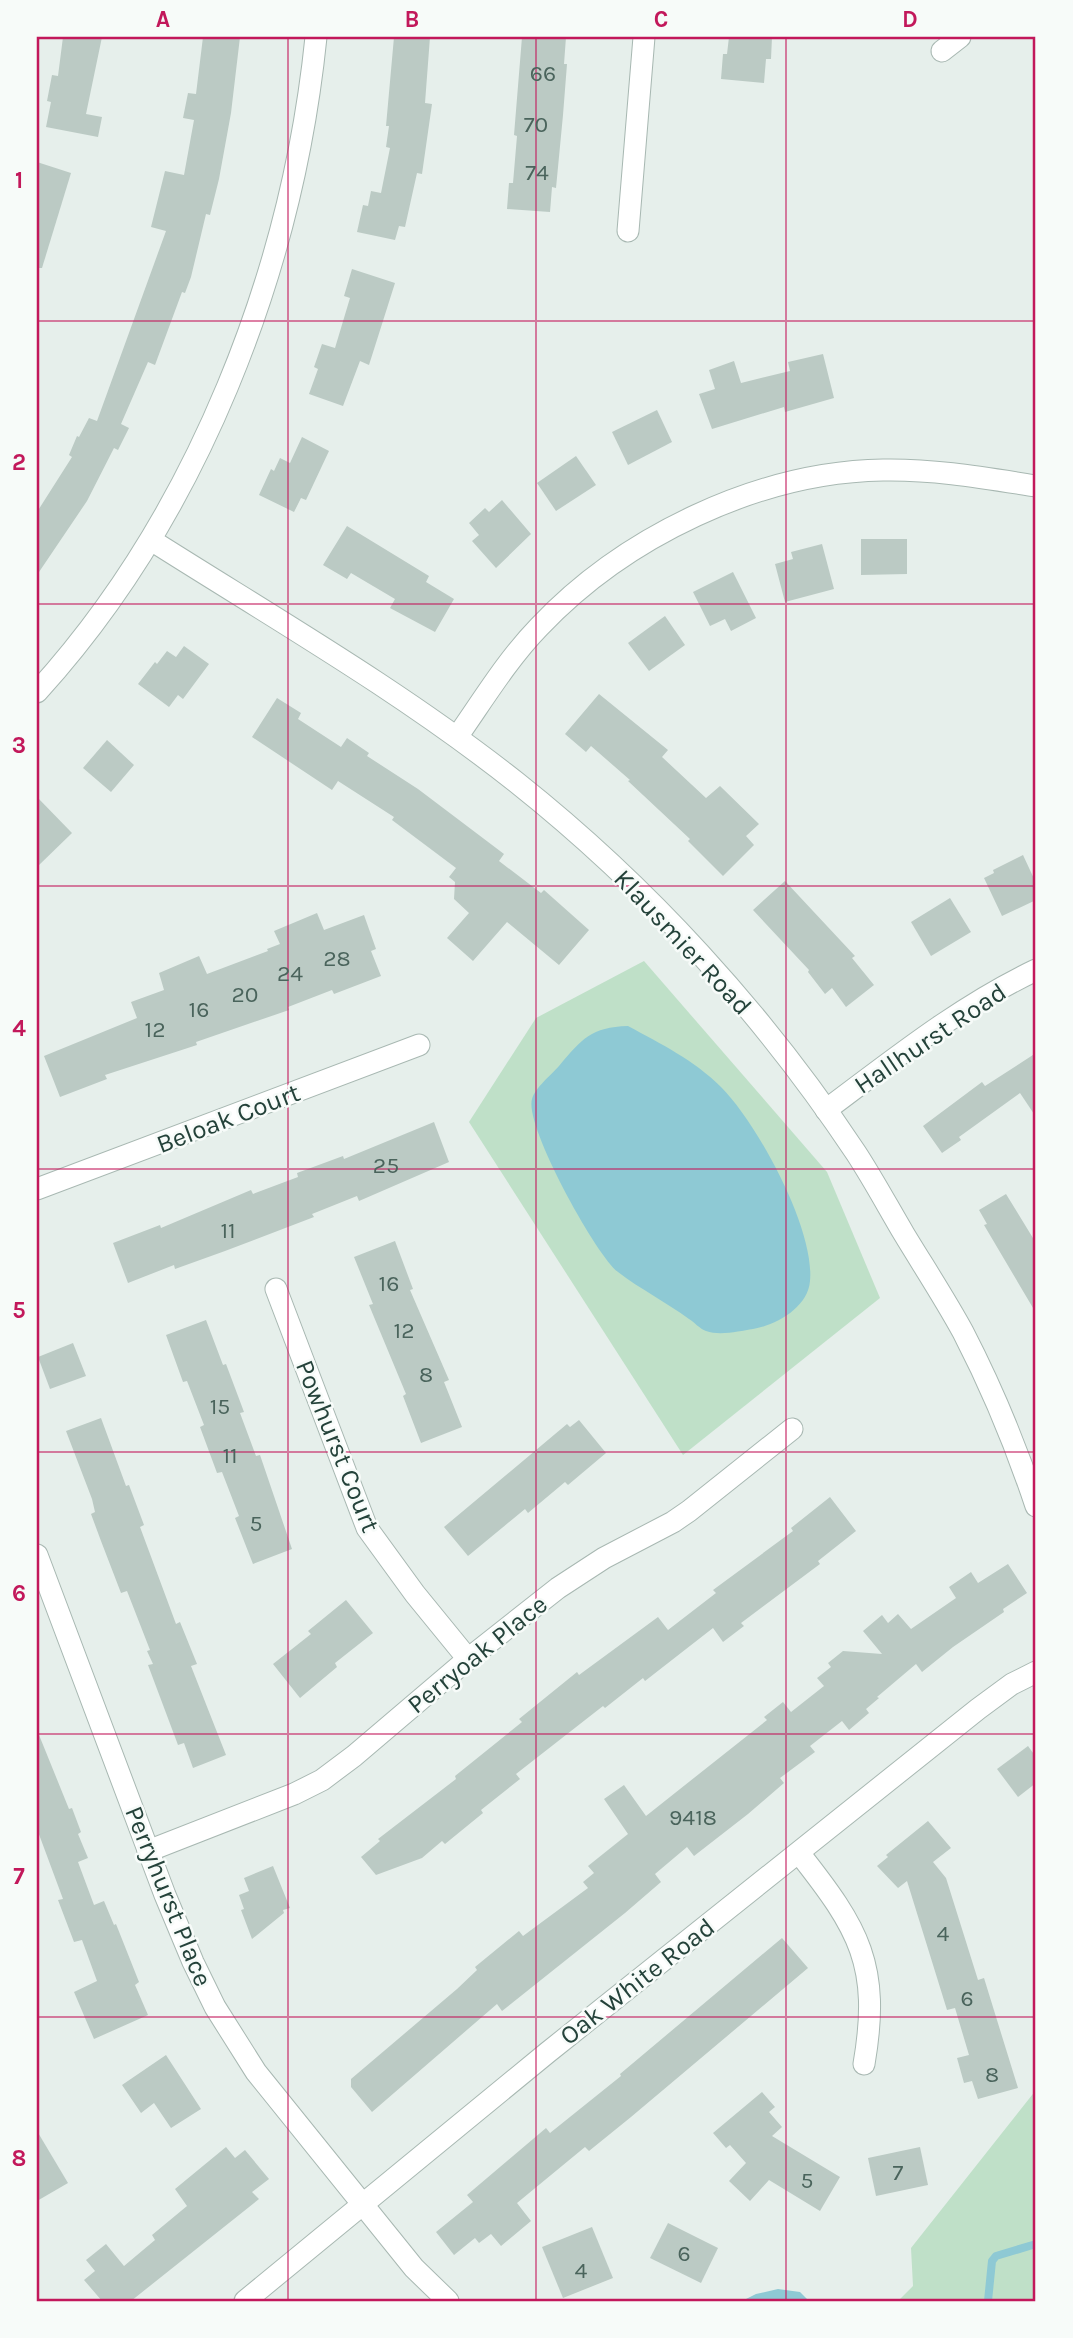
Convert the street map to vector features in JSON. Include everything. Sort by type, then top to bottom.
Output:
[{"type":"street","points":[[37,692],[99,614],[151,540],[224,396],[259,305],[287,207],[311,89],[316,37]]},
{"type":"street","points":[[628,231],[644,37]]},
{"type":"street","points":[[942,51],[960,37]]},
{"type":"street","points":[[457,737],[508,664],[537,628],[566,599],[627,554],[691,517],[760,492],[842,473],[923,471],[1036,486]]},
{"type":"street","name":"Klausmier Road","points":[[151,540],[414,706],[457,737],[517,783],[621,873],[705,960],[795,1068],[858,1156],[961,1329],[1009,1430],[1036,1506]]},
{"type":"street","name":"Hallhurst Road","points":[[826,1110],[953,1018],[1010,982],[1036,970]]},
{"type":"street","name":"Beloak Court","points":[[37,1189],[419,1045]]},
{"type":"street","name":"Powhurst Court","points":[[276,1289],[367,1528],[468,1659]]},
{"type":"street","name":"Perryoak Place","points":[[148,1851],[294,1794],[322,1780],[355,1756],[468,1659],[585,1570],[689,1511],[792,1429]]},
{"type":"street","name":"Perryhurst Place","points":[[37,1555],[148,1851],[193,1962],[237,2045],[414,2268],[448,2301]]},
{"type":"street","name":"Oak White Road","points":[[245,2301],[547,2053],[978,1709],[1012,1684],[1036,1672]]},
{"type":"street","points":[[799,1853],[849,1922],[865,1962],[870,1992],[870,2016],[864,2064]]},
{"type":"green space","points":[[644,961],[827,1172],[880,1298],[683,1455],[469,1122],[536,1018]]},
{"type":"green space","points":[[1036,2090],[1036,2301],[898,2301],[913,2286],[911,2248]]},
{"type":"water","points":[[628,1026],[665,1046],[711,1077],[751,1125],[781,1178],[803,1234],[809,1259],[810,1281],[804,1299],[781,1319],[762,1327],[730,1333],[702,1329],[618,1272],[594,1241],[564,1189],[539,1135],[532,1113],[532,1099],[536,1090],[588,1036],[605,1029]]},
{"type":"water","points":[[778,2289],[800,2292],[809,2301],[742,2301],[756,2294]]},
{"type":"building","points":[[63,37],[102,37],[86,114],[102,117],[98,137],[46,127],[51,102],[47,101],[52,75],[58,76]]},
{"type":"building","points":[[203,37],[240,37],[231,113],[219,179],[210,215],[206,214],[191,277],[185,293],[182,292],[155,365],[148,362],[121,424],[129,428],[118,450],[114,448],[87,501],[37,575],[37,512],[72,457],[69,455],[77,436],[79,437],[89,418],[97,421],[166,231],[151,227],[165,171],[184,175],[194,120],[183,118],[188,93],[196,94]]},
{"type":"building","points":[[394,37],[430,37],[425,103],[432,104],[422,174],[417,173],[405,227],[399,226],[395,240],[357,232],[363,205],[368,206],[371,191],[381,193],[390,148],[386,147],[389,126],[386,126]]},
{"type":"building","points":[[522,37],[566,37],[563,115],[556,188],[552,187],[550,212],[507,209],[509,183],[513,183]]},
{"type":"building","points":[[729,37],[772,37],[771,59],[766,59],[764,83],[721,79],[723,54],[727,54]]},
{"type":"building","points":[[37,162],[71,173],[42,268],[37,268]]},
{"type":"building","points":[[352,269],[395,283],[369,365],[360,361],[343,406],[309,394],[318,369],[314,367],[322,344],[335,348],[350,298],[344,296]]},
{"type":"building","points":[[823,354],[834,398],[785,412],[784,407],[712,429],[699,394],[715,389],[709,370],[734,361],[741,383],[790,371],[788,362]]},
{"type":"building","points":[[657,410],[672,442],[628,465],[612,432]]},
{"type":"building","points":[[302,437],[329,451],[306,500],[301,498],[294,512],[259,495],[271,469],[274,471],[280,458],[290,463]]},
{"type":"building","points":[[576,456],[596,485],[556,511],[537,483]]},
{"type":"building","points":[[502,500],[531,534],[496,568],[472,541],[479,535],[469,523],[485,508],[489,512]]},
{"type":"building","points":[[347,526],[429,576],[426,582],[454,599],[435,632],[390,608],[395,599],[351,573],[347,579],[323,565]]},
{"type":"building","points":[[861,539],[907,539],[907,574],[861,575]]},
{"type":"building","points":[[822,544],[834,589],[785,602],[775,564],[793,559],[791,552]]},
{"type":"building","points":[[733,572],[756,618],[731,631],[725,619],[710,626],[693,592]]},
{"type":"building","points":[[665,616],[685,645],[649,671],[628,643]]},
{"type":"building","points":[[184,646],[209,664],[183,699],[178,695],[169,707],[138,684],[167,651],[176,657]]},
{"type":"building","points":[[599,694],[668,750],[662,757],[706,798],[720,786],[759,824],[746,836],[754,845],[723,876],[688,841],[690,839],[628,781],[630,780],[591,746],[586,752],[565,734]]},
{"type":"building","points":[[277,698],[301,713],[298,719],[341,747],[347,738],[369,753],[367,756],[418,789],[504,854],[499,861],[541,893],[544,890],[589,930],[559,965],[507,922],[473,961],[447,938],[469,913],[454,899],[455,882],[449,877],[456,868],[392,820],[394,817],[338,781],[332,790],[252,737]]},
{"type":"building","points":[[107,740],[134,765],[111,792],[83,768]]},
{"type":"building","points":[[37,797],[72,833],[37,867]]},
{"type":"building","points":[[1023,855],[1036,883],[1036,900],[1002,916],[984,878],[994,873],[993,870]]},
{"type":"building","points":[[785,881],[855,956],[852,958],[874,985],[846,1007],[832,988],[825,994],[809,970],[753,910]]},
{"type":"building","points":[[950,898],[971,932],[931,956],[911,922]]},
{"type":"building","points":[[317,913],[324,930],[364,915],[376,949],[371,951],[381,976],[334,994],[332,990],[288,1007],[289,1010],[196,1042],[197,1045],[105,1075],[107,1079],[60,1097],[44,1056],[137,1018],[131,1002],[164,990],[159,973],[199,956],[207,974],[268,951],[267,949],[280,944],[274,931]]},
{"type":"building","points":[[1036,1053],[1036,1117],[1020,1093],[959,1137],[961,1140],[942,1153],[923,1126],[982,1082],[985,1086]]},
{"type":"building","points":[[434,1122],[449,1162],[359,1201],[357,1196],[312,1214],[314,1217],[225,1251],[175,1269],[174,1265],[128,1283],[113,1243],[160,1225],[161,1228],[251,1190],[253,1194],[298,1177],[297,1173],[343,1156],[344,1159]]},
{"type":"building","points":[[1006,1194],[1036,1243],[1036,1313],[984,1225],[987,1224],[979,1210]]},
{"type":"building","points":[[395,1241],[413,1289],[410,1290],[449,1380],[444,1382],[462,1427],[421,1443],[403,1396],[406,1394],[369,1305],[373,1304],[354,1257]]},
{"type":"building","points":[[206,1320],[223,1365],[226,1364],[244,1412],[240,1413],[256,1456],[260,1455],[292,1549],[253,1564],[235,1518],[239,1516],[222,1472],[217,1473],[200,1427],[204,1425],[187,1381],[183,1382],[166,1335]]},
{"type":"building","points":[[73,1343],[86,1376],[50,1389],[38,1357]]},
{"type":"building","points":[[101,1418],[126,1486],[129,1485],[144,1525],[140,1527],[176,1624],[180,1622],[197,1664],[191,1666],[226,1755],[193,1768],[184,1743],[178,1745],[148,1665],[153,1664],[147,1651],[150,1650],[127,1591],[121,1593],[101,1541],[91,1514],[95,1512],[92,1499],[66,1431]]},
{"type":"building","points":[[579,1420],[606,1453],[568,1485],[565,1482],[528,1513],[525,1509],[468,1556],[444,1527],[567,1424],[570,1427]]},
{"type":"building","points":[[830,1497],[856,1531],[818,1561],[820,1564],[741,1623],[744,1626],[723,1642],[713,1628],[645,1681],[643,1678],[605,1708],[603,1706],[516,1774],[520,1779],[481,1810],[483,1813],[445,1844],[442,1841],[422,1858],[376,1875],[361,1857],[380,1841],[378,1839],[456,1779],[455,1776],[522,1722],[519,1719],[577,1672],[579,1675],[658,1617],[668,1630],[716,1593],[713,1590],[793,1531],[791,1528]]},
{"type":"building","points":[[1008,1564],[1027,1593],[1003,1609],[1004,1612],[922,1672],[916,1664],[877,1697],[879,1698],[866,1709],[869,1713],[849,1730],[842,1721],[810,1746],[815,1752],[780,1778],[784,1783],[748,1814],[694,1856],[687,1847],[655,1874],[661,1882],[625,1913],[502,2011],[497,2004],[372,2112],[351,2087],[351,2079],[457,1989],[477,1970],[475,1967],[519,1931],[523,1936],[588,1888],[583,1882],[594,1873],[588,1866],[628,1834],[604,1799],[624,1785],[646,1816],[767,1720],[764,1717],[783,1702],[791,1712],[824,1686],[817,1678],[831,1667],[828,1663],[843,1651],[882,1654],[863,1631],[882,1615],[888,1623],[898,1614],[911,1629],[956,1598],[949,1587],[971,1572],[978,1583]]},
{"type":"building","points":[[346,1600],[373,1633],[335,1663],[337,1667],[300,1698],[273,1664],[311,1634],[308,1631]]},
{"type":"building","points":[[37,1730],[81,1832],[78,1834],[88,1858],[78,1862],[94,1905],[104,1901],[114,1925],[116,1924],[139,1982],[135,1985],[148,2015],[94,2039],[74,1992],[97,1981],[82,1940],[74,1942],[58,1900],[63,1899],[37,1829]]},
{"type":"building","points":[[1028,1746],[1036,1757],[1036,1783],[1018,1797],[997,1769]]},
{"type":"building","points":[[928,1821],[951,1848],[933,1862],[946,1878],[978,1980],[984,1978],[1018,2088],[978,2099],[972,2081],[964,2083],[957,2058],[969,2055],[955,2008],[947,2010],[907,1881],[898,1888],[877,1866],[888,1857],[886,1855]]},
{"type":"building","points":[[273,1866],[290,1908],[283,1910],[284,1913],[252,1939],[241,1910],[244,1909],[239,1895],[249,1891],[244,1878]]},
{"type":"building","points":[[782,1938],[808,1968],[589,2151],[585,2147],[517,2203],[531,2221],[501,2246],[491,2234],[479,2243],[475,2238],[454,2255],[436,2232],[473,2202],[467,2195],[546,2128],[550,2133],[621,2076],[620,2074]]},
{"type":"building","points":[[166,2055],[201,2109],[171,2128],[154,2103],[141,2113],[122,2085]]},
{"type":"building","points":[[762,2092],[775,2107],[769,2112],[782,2127],[772,2136],[840,2177],[820,2211],[769,2180],[750,2201],[729,2181],[746,2163],[730,2145],[726,2148],[713,2133]]},
{"type":"building","points":[[37,2131],[68,2183],[37,2201]]},
{"type":"building","points":[[226,2147],[235,2158],[245,2150],[269,2179],[252,2192],[259,2199],[131,2301],[102,2301],[84,2280],[95,2271],[86,2260],[106,2244],[124,2266],[155,2240],[152,2235],[187,2206],[175,2189]]},
{"type":"building","points":[[920,2147],[928,2185],[876,2196],[868,2158]]},
{"type":"building","points":[[668,2223],[718,2248],[701,2283],[650,2258]]},
{"type":"building","points":[[592,2227],[613,2278],[563,2298],[542,2247]]},
{"type":"waterway","points":[[988,2301],[992,2261],[996,2256],[1036,2244]]}]
